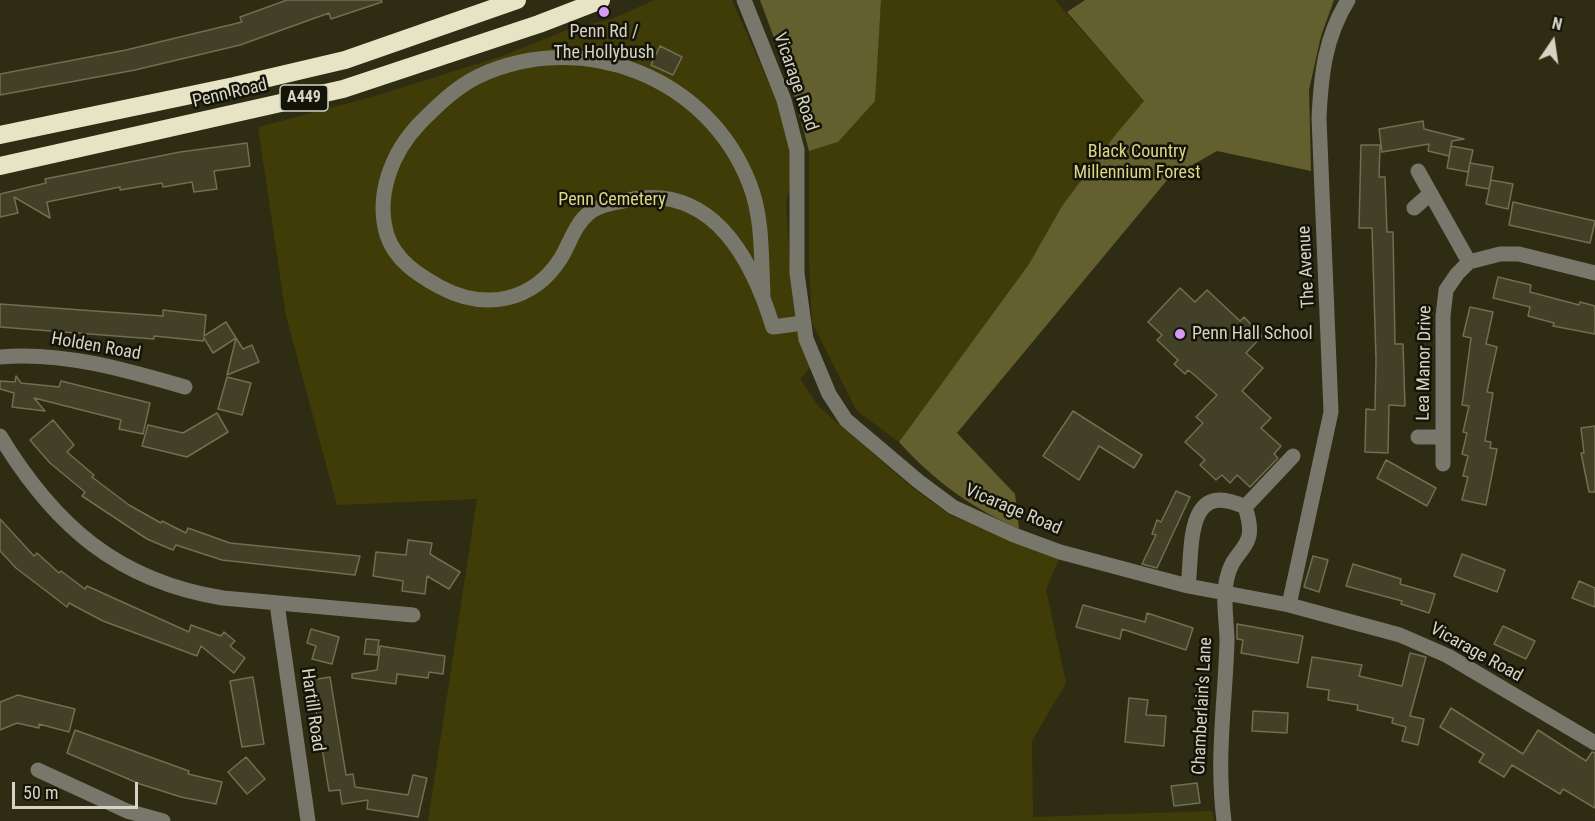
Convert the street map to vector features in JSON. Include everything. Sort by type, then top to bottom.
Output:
[{"type":"highway","name":"Penn Road","points":[[0,135],[345,60],[517,0]]},
{"type":"highway","name":"Penn Road","points":[[0,166],[343,89],[539,24],[601,0]]},
{"type":"street","name":"Vicarage Road","points":[[744,0],[784,100],[797,150],[797,273],[806,339],[829,394],[846,420],[918,481],[953,507],[1014,535],[1060,552],[1188,586],[1289,605],[1400,635],[1448,656],[1595,744]]},
{"type":"street","name":"The Avenue","points":[[1289,605],[1331,412],[1319,118],[1321,72],[1329,37],[1348,0]]},
{"type":"street","points":[[763,294],[759,214],[739,160],[723,134],[701,109],[683,94],[657,78],[632,69],[578,59],[552,59],[511,64],[478,77],[453,92],[413,130],[392,165],[383,204],[387,235],[393,250],[423,278],[446,291],[486,301],[510,300],[528,291],[549,275],[581,221],[590,212],[622,201],[658,197],[693,208],[724,231],[738,246],[763,294],[773,327],[803,323]]},
{"type":"street","points":[[1418,171],[1468,262],[1482,257],[1518,254],[1595,273]]},
{"type":"street","points":[[1414,208],[1430,194]]},
{"type":"street","name":"Lea Manor Drive","points":[[1443,464],[1443,316],[1446,290],[1468,262]]},
{"type":"street","name":"Holden Road","points":[[0,357],[38,357],[92,364],[185,387]]},
{"type":"street","points":[[0,436],[35,490],[78,534],[106,554],[164,583],[195,594],[276,604],[413,615]]},
{"type":"street","name":"Lea Manor Drive","points":[[1418,437],[1443,437]]},
{"type":"street","points":[[1188,586],[1191,531],[1197,514],[1211,502],[1222,499],[1245,507],[1293,456]]},
{"type":"street","name":"Chamberlain's Lane","points":[[1224,821],[1219,779],[1227,642],[1225,593],[1232,562],[1248,543],[1250,528],[1245,507]]},
{"type":"street","name":"Hartill Road","points":[[276,604],[309,821]]},
{"type":"street","points":[[38,770],[99,799],[163,821]]},
{"type":"green space","name":"Penn Cemetery","points":[[654,0],[732,0],[782,113],[792,151],[791,184],[786,202],[790,262],[812,365],[800,379],[819,407],[914,489],[952,516],[1059,559],[1046,589],[1066,683],[1032,741],[1033,817],[1212,811],[1214,821],[428,821],[477,499],[337,505],[286,316],[258,127],[375,96],[502,56],[572,28],[612,19]]},
{"type":"green space","points":[[760,0],[881,0],[875,101],[838,142],[809,151],[790,81]]},
{"type":"green space","points":[[881,0],[1055,0],[1144,101],[1062,206],[1029,264],[899,442],[857,411],[812,323],[809,260],[809,151],[838,142],[878,43]]},
{"type":"green space","name":"Black Country Millennium Forest","points":[[1085,0],[1334,0],[1321,36],[1309,90],[1311,171],[1217,151],[1168,179],[957,433],[1015,494],[1019,529],[954,492],[926,469],[899,442],[1029,264],[1062,206],[1144,101],[1067,12]]},
{"type":"building","points":[[287,0],[381,0],[382,2],[331,19],[329,13],[240,45],[135,70],[0,95],[0,74],[126,50],[242,22],[240,17]]},
{"type":"building","points":[[660,46],[682,57],[673,75],[651,65]]},
{"type":"building","points":[[1423,121],[1424,129],[1464,139],[1452,141],[1449,156],[1428,151],[1429,144],[1382,152],[1379,129]]},
{"type":"building","points":[[247,143],[250,166],[214,171],[217,189],[194,192],[192,182],[163,187],[162,183],[120,190],[120,187],[47,202],[50,218],[14,197],[18,213],[0,217],[0,194],[46,183],[45,179],[180,152]]},
{"type":"building","points":[[1361,145],[1380,145],[1379,177],[1385,177],[1387,232],[1393,232],[1395,344],[1403,344],[1405,406],[1389,405],[1388,453],[1365,452],[1366,409],[1375,410],[1376,360],[1372,228],[1359,228]]},
{"type":"building","points":[[1451,146],[1473,150],[1468,172],[1447,168]]},
{"type":"building","points":[[1470,163],[1493,167],[1489,189],[1466,185]]},
{"type":"building","points":[[1491,180],[1513,184],[1508,209],[1486,204]]},
{"type":"building","points":[[1513,202],[1595,221],[1590,243],[1509,225]]},
{"type":"building","points":[[1498,277],[1531,285],[1530,292],[1579,305],[1580,302],[1595,306],[1595,334],[1553,326],[1554,323],[1528,316],[1530,307],[1493,298]]},
{"type":"building","points":[[1180,288],[1195,302],[1207,290],[1240,321],[1244,317],[1262,336],[1246,353],[1263,368],[1242,391],[1271,418],[1261,428],[1281,446],[1274,454],[1278,458],[1250,487],[1237,475],[1230,483],[1222,475],[1216,480],[1200,465],[1205,460],[1185,442],[1203,423],[1196,417],[1217,395],[1188,370],[1185,374],[1174,364],[1178,360],[1157,340],[1162,335],[1148,322]]},
{"type":"building","points":[[0,304],[163,316],[163,310],[206,315],[204,336],[226,322],[243,349],[252,345],[259,362],[227,375],[236,338],[213,353],[204,338],[203,341],[154,336],[154,339],[0,327]]},
{"type":"building","points":[[1470,307],[1493,312],[1486,344],[1497,347],[1487,392],[1493,393],[1485,441],[1491,442],[1490,448],[1497,449],[1486,505],[1462,500],[1468,477],[1463,476],[1468,456],[1462,454],[1467,433],[1463,432],[1469,406],[1462,405],[1471,338],[1463,336]]},
{"type":"building","points":[[16,376],[21,383],[59,387],[61,381],[150,403],[143,434],[119,429],[121,420],[34,398],[45,411],[12,407],[14,393],[0,389],[0,381],[15,382]]},
{"type":"building","points":[[227,377],[251,383],[242,415],[218,409]]},
{"type":"building","points":[[1073,411],[1142,455],[1134,468],[1099,446],[1079,480],[1043,456]]},
{"type":"building","points":[[217,413],[228,432],[187,457],[142,446],[148,425],[183,433]]},
{"type":"building","points":[[53,420],[74,445],[67,452],[94,475],[92,477],[129,505],[161,523],[162,521],[186,533],[188,528],[230,543],[360,556],[355,575],[222,560],[176,545],[173,550],[147,539],[82,496],[85,492],[50,463],[30,440]]},
{"type":"building","points":[[1595,426],[1595,492],[1589,492],[1581,453],[1584,453],[1581,428]]},
{"type":"building","points":[[1386,460],[1436,488],[1427,506],[1377,478]]},
{"type":"building","points":[[1176,491],[1190,497],[1157,568],[1142,564],[1156,535],[1152,534],[1157,520],[1161,522]]},
{"type":"building","points":[[0,519],[34,556],[37,553],[59,573],[61,571],[85,589],[87,586],[189,632],[191,625],[221,636],[224,632],[235,641],[230,646],[245,658],[234,673],[201,646],[197,656],[103,621],[69,603],[67,607],[16,568],[0,551]]},
{"type":"building","points":[[408,540],[432,543],[430,554],[460,572],[449,589],[427,576],[425,594],[402,591],[403,581],[373,576],[376,552],[406,555]]},
{"type":"building","points":[[1462,554],[1505,570],[1497,592],[1454,576]]},
{"type":"building","points":[[1313,556],[1328,560],[1319,592],[1304,587]]},
{"type":"building","points":[[1353,564],[1401,579],[1400,584],[1435,594],[1429,613],[1401,604],[1402,601],[1346,586]]},
{"type":"building","points":[[1579,581],[1595,588],[1595,607],[1572,598]]},
{"type":"building","points":[[1083,605],[1145,622],[1147,613],[1193,628],[1186,650],[1122,629],[1120,639],[1076,627]]},
{"type":"building","points":[[1237,624],[1303,636],[1298,663],[1241,653],[1243,640],[1237,639]]},
{"type":"building","points":[[1503,626],[1535,641],[1526,659],[1494,644]]},
{"type":"building","points":[[311,629],[339,637],[332,664],[312,659],[316,646],[307,643]]},
{"type":"building","points":[[366,639],[379,640],[377,655],[364,654]]},
{"type":"building","points":[[380,646],[445,656],[443,674],[429,672],[428,678],[397,674],[396,684],[352,678],[352,674],[377,670]]},
{"type":"building","points":[[1410,653],[1426,657],[1410,716],[1424,719],[1418,745],[1402,741],[1406,727],[1392,723],[1393,718],[1357,710],[1358,705],[1328,700],[1329,690],[1307,687],[1312,657],[1362,665],[1359,676],[1402,686]]},
{"type":"building","points":[[253,677],[264,744],[242,747],[230,681]]},
{"type":"building","points":[[330,677],[346,775],[353,774],[355,787],[408,795],[413,775],[427,778],[418,817],[367,809],[368,800],[342,804],[340,790],[329,791],[311,680]]},
{"type":"building","points":[[18,695],[75,709],[69,732],[39,724],[39,728],[17,723],[0,730],[0,702]]},
{"type":"building","points":[[1129,698],[1148,700],[1146,715],[1166,716],[1164,746],[1125,742]]},
{"type":"building","points":[[1451,708],[1523,754],[1538,730],[1586,761],[1592,752],[1595,753],[1595,808],[1563,789],[1560,794],[1512,765],[1504,777],[1479,762],[1484,754],[1440,727]]},
{"type":"building","points":[[1253,711],[1288,713],[1287,733],[1252,731]]},
{"type":"building","points":[[75,730],[189,771],[188,774],[222,782],[216,804],[181,797],[140,784],[67,753]]},
{"type":"building","points":[[246,757],[265,779],[247,794],[228,772]]},
{"type":"building","points":[[1197,783],[1200,803],[1174,806],[1171,786]]},
{"type":"place","name":"Penn Rd / The Hollybush","points":[[604,12]]},
{"type":"place","name":"Penn Hall School","points":[[1180,334]]}]
